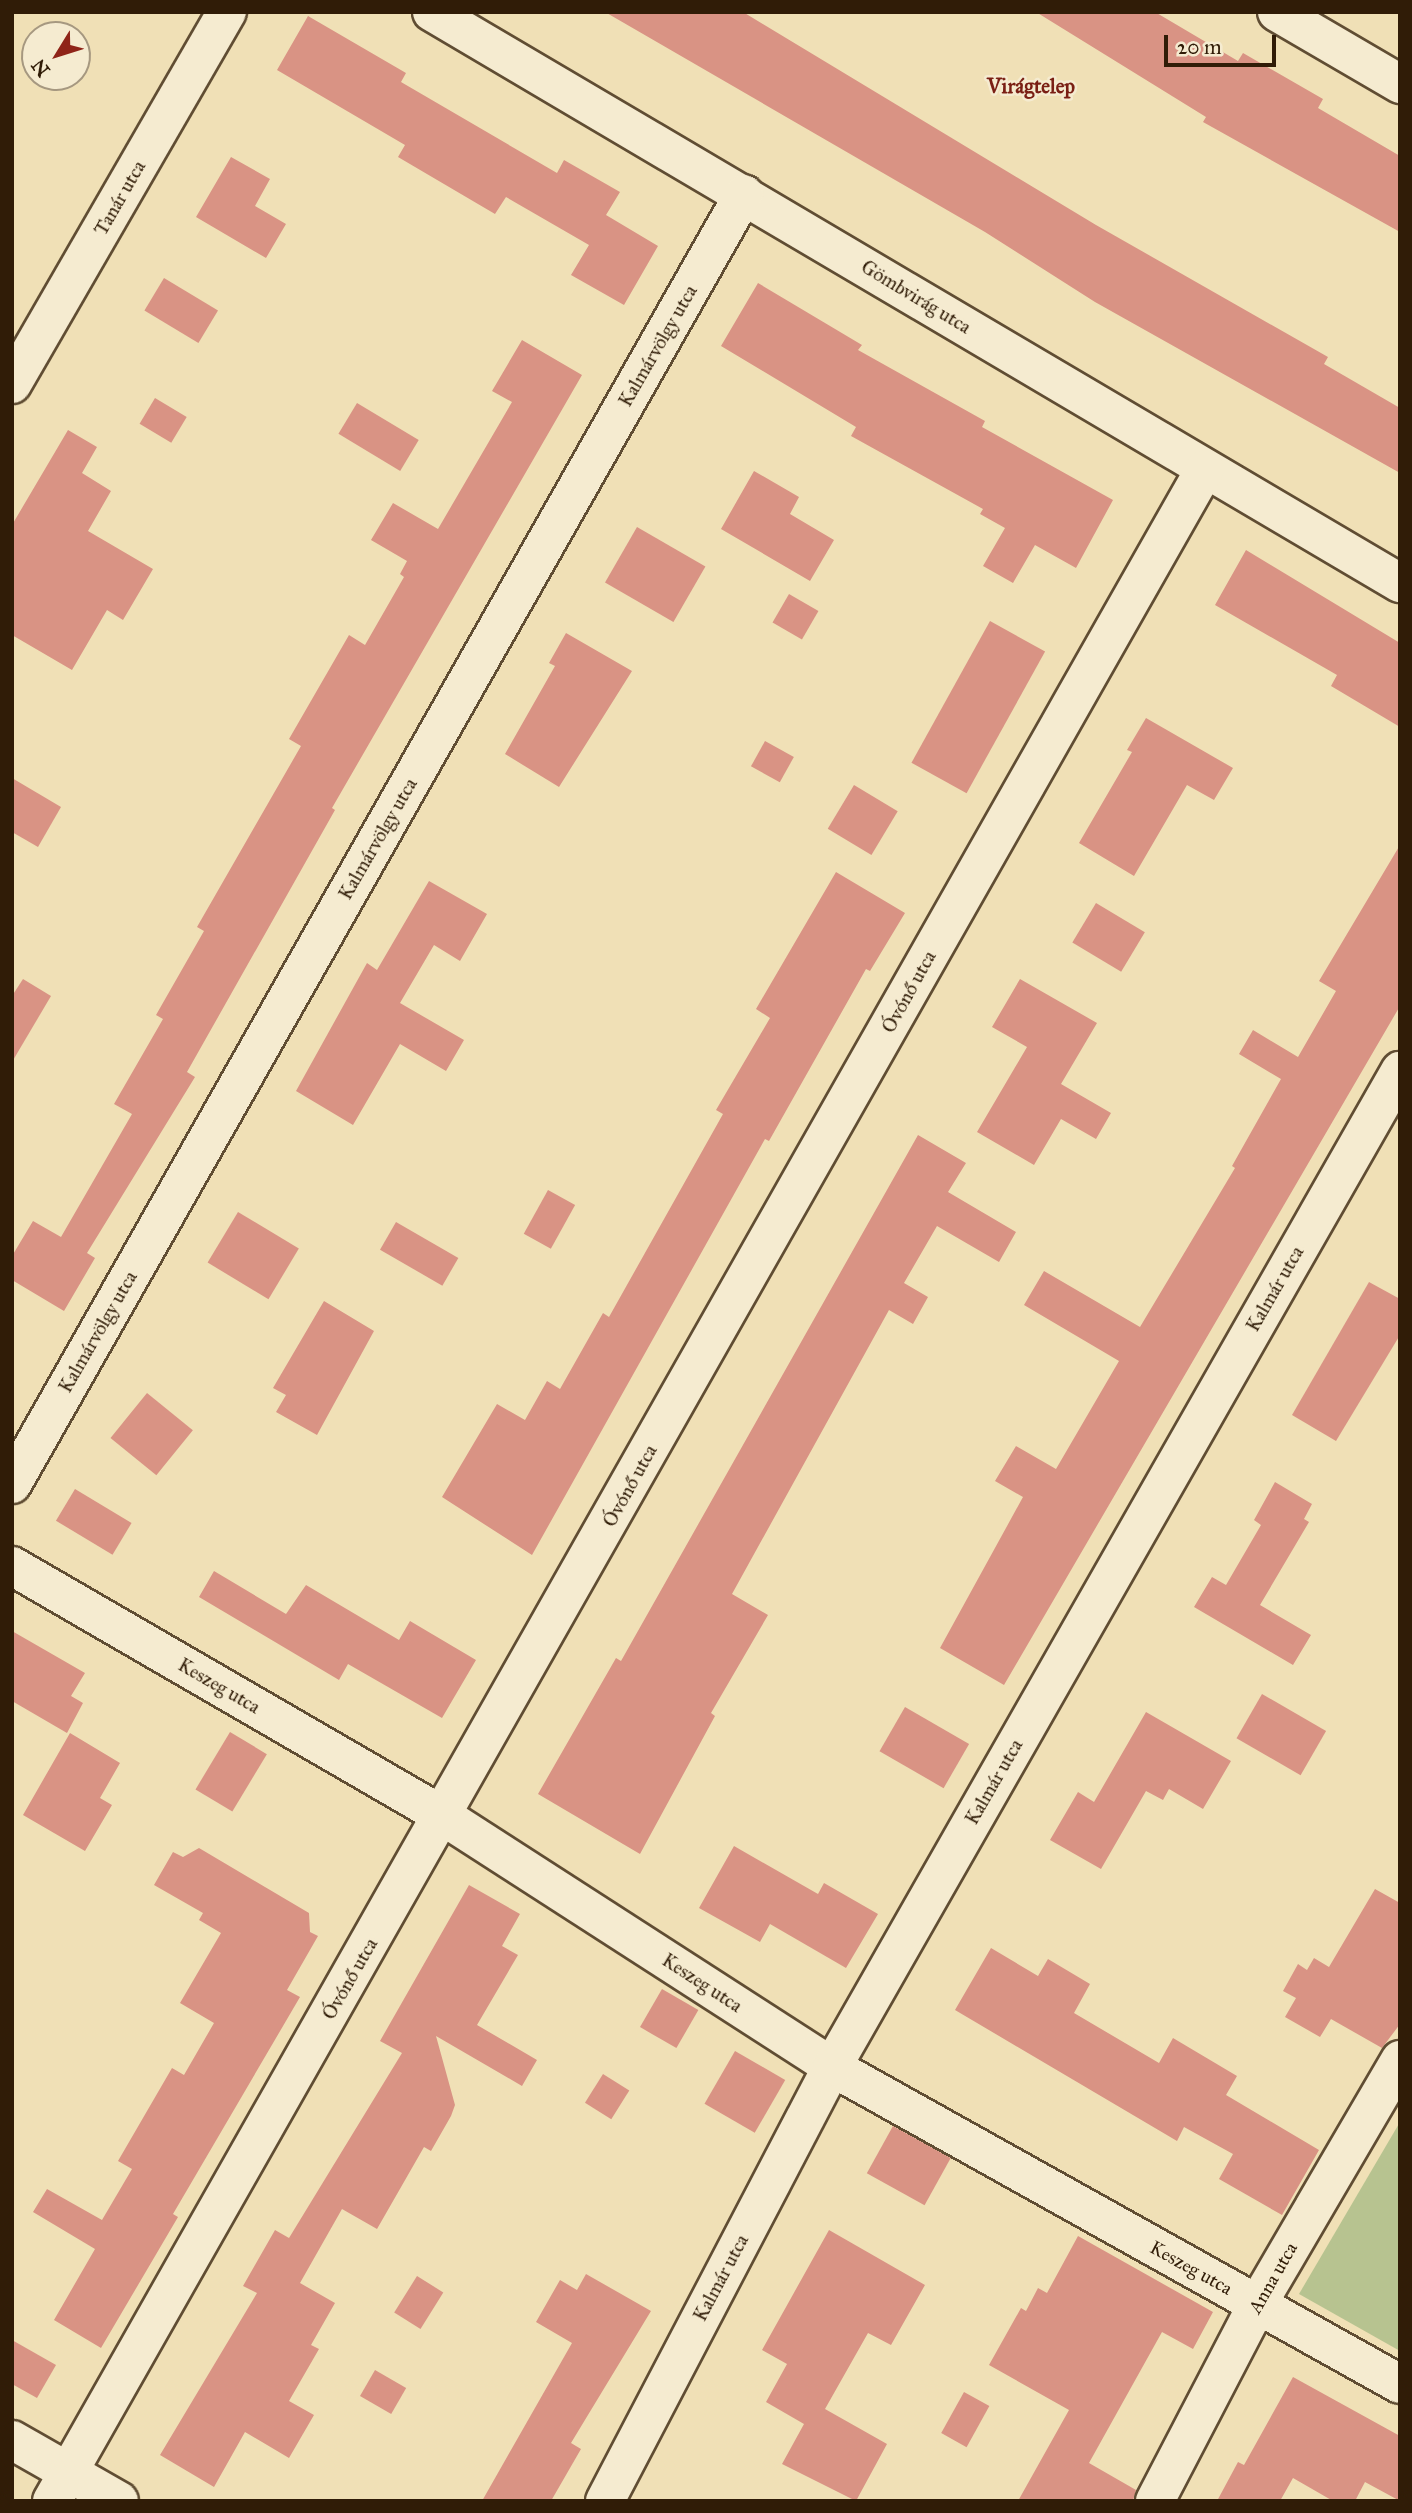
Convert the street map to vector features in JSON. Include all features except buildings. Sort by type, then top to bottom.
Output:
[{"type":"street","name":"Tanár utca","points":[[12,384],[227,12]]},
{"type":"street","name":"Gömbvirág utca","points":[[432,12],[1400,583]]},
{"type":"street","points":[[1277,12],[1400,84]]},
{"type":"street","name":"Kalmárvölgy utca","points":[[12,1484],[744,194]]},
{"type":"street","name":"Óvónő utca","points":[[60,2486],[443,1816],[1205,468]]},
{"type":"street","name":"Kalmár utca","points":[[605,2501],[831,2067],[1400,1071]]},
{"type":"street","name":"Keszeg utca","points":[[12,1566],[443,1816],[831,2067],[1400,2384]]},
{"type":"street","name":"Anna utca","points":[[1155,2501],[1257,2305],[1400,2060]]},
{"type":"street","points":[[12,2440],[60,2486],[119,2501]]},
{"type":"green space","points":[[1400,2122],[1400,2351],[1299,2294]]},
{"type":"district","name":"Virágtelep","points":[[1031,86]]}]
